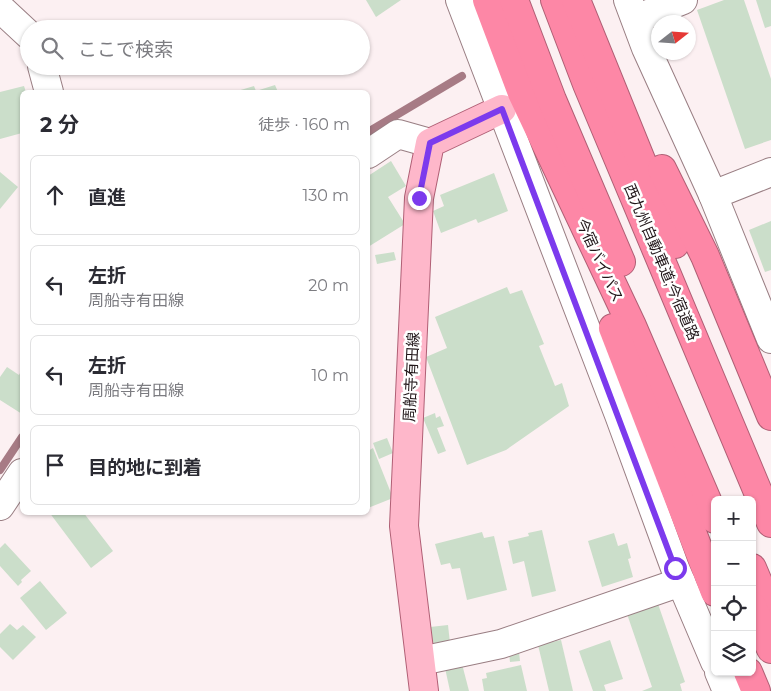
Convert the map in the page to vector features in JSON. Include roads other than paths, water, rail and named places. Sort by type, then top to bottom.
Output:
[{"type":"highway","name":"今宿バイパス","points":[[487,0],[512,101],[632,326],[711,510]]},
{"type":"highway","points":[[514,0],[552,100],[721,496]]},
{"type":"highway","name":"西九州自動車道;今宿道路","points":[[555,0],[587,84],[771,523]]},
{"type":"highway","points":[[576,0],[705,256],[771,416]]},
{"type":"highway","points":[[576,0],[771,483]]},
{"type":"highway","points":[[512,101],[622,351],[713,586]]},
{"type":"highway","points":[[756,577],[771,613]]},
{"type":"highway","points":[[756,615],[771,650]]},
{"type":"highway","points":[[750,676],[756,691]]},
{"type":"main road","points":[[430,143],[512,101]]},
{"type":"main road","name":"周船寺有田線","points":[[424,691],[404,526],[419,198],[430,143]]},
{"type":"street","points":[[460,0],[512,101],[682,582],[711,652]]},
{"type":"street","points":[[683,0],[632,10],[646,48],[713,195],[771,339]]},
{"type":"street","points":[[0,8],[20,27]]},
{"type":"street","points":[[44,75],[48,90]]},
{"type":"street","points":[[370,153],[398,134],[430,143]]},
{"type":"street","points":[[713,195],[771,172]]},
{"type":"street","points":[[0,506],[20,476]]},
{"type":"street","points":[[420,661],[501,644],[682,582]]},
{"type":"street","points":[[721,676],[727,691]]},
{"type":"waterway","points":[[370,131],[462,76]]},
{"type":"waterway","points":[[0,470],[20,440]]}]
